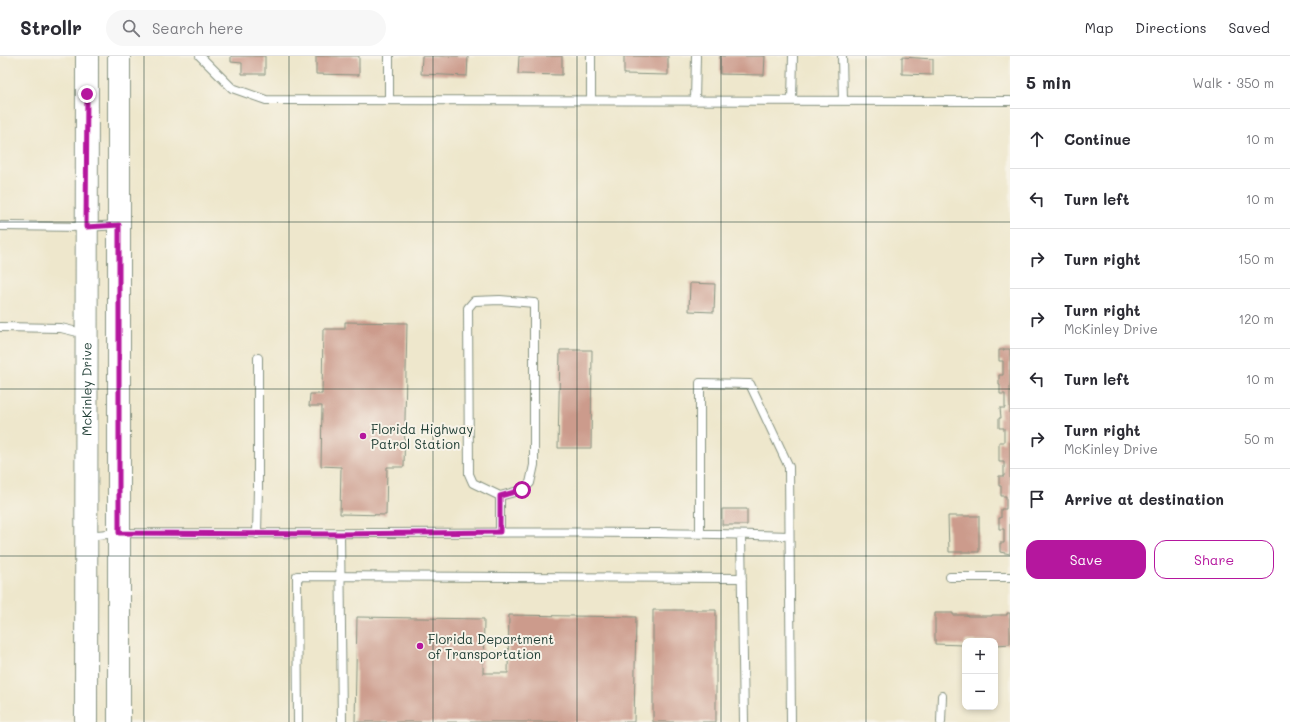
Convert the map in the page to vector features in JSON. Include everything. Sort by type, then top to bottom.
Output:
[{"type":"main road","name":"McKinley Drive","points":[[86,722],[87,56]]},
{"type":"main road","points":[[119,56],[119,722]]},
{"type":"lane","points":[[200,56],[232,88],[266,100],[1010,101]]},
{"type":"lane","points":[[389,56],[389,100]]},
{"type":"lane","points":[[591,56],[591,100]]},
{"type":"lane","points":[[695,100],[696,56]]},
{"type":"lane","points":[[792,101],[793,56]]},
{"type":"lane","points":[[842,56],[843,101]]},
{"type":"lane","points":[[0,226],[86,227],[119,225]]},
{"type":"lane","points":[[500,300],[534,303],[534,465],[530,484],[522,490],[500,496],[473,484],[469,474],[468,308],[474,301],[500,300]]},
{"type":"lane","points":[[0,327],[61,328],[86,334]]},
{"type":"lane","points":[[257,534],[258,358]]},
{"type":"lane","points":[[700,533],[700,383],[750,384],[789,467],[790,722]]},
{"type":"lane","points":[[500,496],[500,532]]},
{"type":"lane","points":[[86,536],[119,533],[340,534],[500,532],[700,533],[789,536]]},
{"type":"lane","points":[[340,534],[342,722]]},
{"type":"lane","points":[[741,535],[744,722]]},
{"type":"lane","points":[[298,722],[297,576],[742,578]]},
{"type":"lane","points":[[950,577],[1010,578]]},
{"type":"lane","points":[[942,696],[942,722]]},
{"type":"building","points":[[231,56],[265,56],[265,74],[242,74],[242,63],[231,62]]},
{"type":"building","points":[[316,56],[359,56],[359,75],[316,74]]},
{"type":"building","points":[[422,56],[468,56],[467,76],[421,74]]},
{"type":"building","points":[[519,56],[562,56],[562,75],[518,74]]},
{"type":"building","points":[[624,56],[668,56],[668,75],[624,74]]},
{"type":"building","points":[[720,56],[765,56],[764,75],[720,74]]},
{"type":"building","points":[[902,57],[933,59],[933,75],[902,74]]},
{"type":"building","points":[[690,283],[715,284],[714,312],[689,311]]},
{"type":"building","name":"Florida Highway Patrol Station","points":[[345,322],[407,323],[404,467],[387,467],[386,515],[340,514],[341,467],[321,466],[322,406],[309,406],[310,394],[322,394],[323,329],[345,329]]},
{"type":"building","points":[[1010,349],[1010,554],[1000,552],[1000,543],[1004,543],[1004,529],[999,529],[1001,509],[1006,509],[1006,496],[1001,496],[1001,486],[999,486],[999,476],[1004,476],[1004,462],[999,462],[999,442],[1004,442],[1004,428],[999,428],[999,418],[1001,418],[1000,408],[1005,408],[1005,394],[1000,394],[999,375],[1003,375],[1003,361],[999,361],[999,350]]},
{"type":"building","points":[[560,350],[592,350],[591,448],[558,448]]},
{"type":"building","points":[[722,509],[747,509],[747,525],[722,525]]},
{"type":"building","points":[[948,516],[979,516],[979,552],[949,552]]},
{"type":"building","points":[[653,610],[716,610],[716,722],[653,722]]},
{"type":"building","points":[[935,613],[953,613],[953,615],[967,616],[992,616],[1007,615],[1007,613],[1010,613],[1010,644],[998,645],[998,638],[962,638],[962,645],[935,644]]},
{"type":"building","name":"Florida Department of Transportation","points":[[509,615],[636,617],[634,722],[355,722],[357,617],[484,619],[483,673],[508,673]]},
{"type":"place","name":"Florida Highway Patrol Station","points":[[363,436]]},
{"type":"place","name":"Florida Department of Transportation","points":[[420,646]]},
{"type":"route","points":[[87,94],[86,227],[119,225],[119,533],[340,534],[500,532],[500,496],[522,490]]}]
